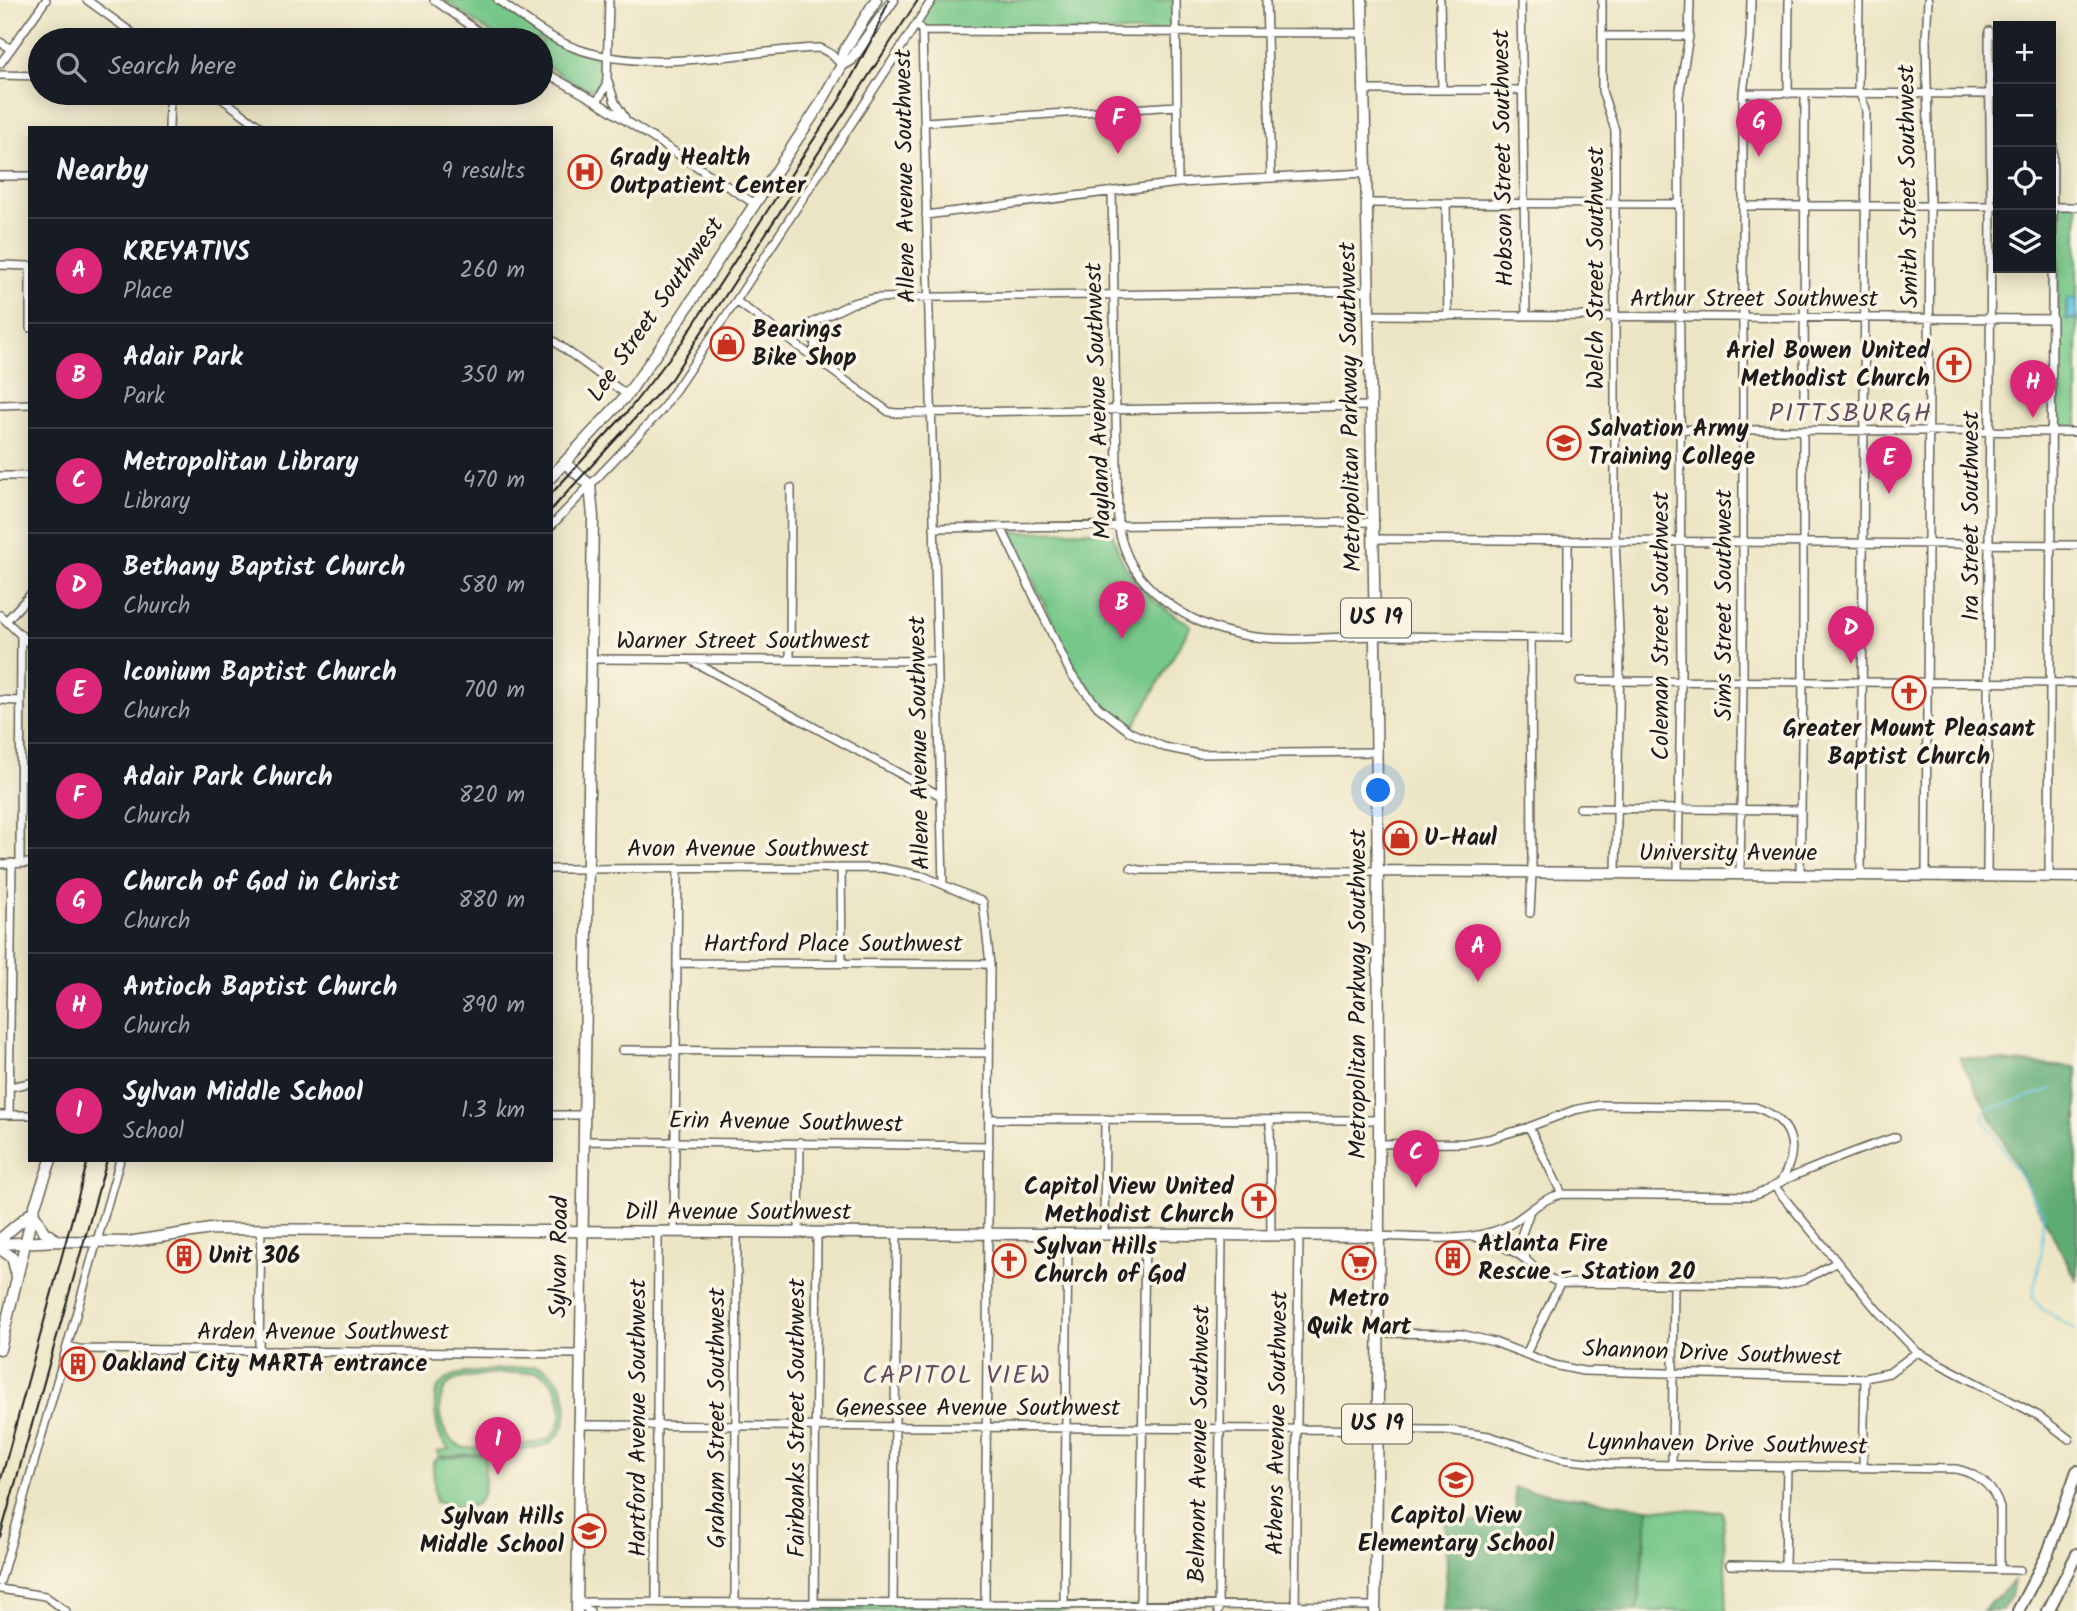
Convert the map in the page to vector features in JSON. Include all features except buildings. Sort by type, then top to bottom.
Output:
[{"type":"highway","points":[[2018,1611],[2048,1553],[2077,1471]]},
{"type":"highway","points":[[2048,1611],[2077,1554]]},
{"type":"main road","points":[[842,65],[843,52],[876,0]]},
{"type":"main road","name":"Lee Street Southwest","points":[[553,475],[627,395],[681,318],[820,106],[842,65],[851,60],[893,0]]},
{"type":"main road","name":"Metropolitan Parkway Southwest","points":[[1362,0],[1379,872],[1375,1609]]},
{"type":"main road","points":[[565,463],[590,485]]},
{"type":"main road","name":"Sylvan Road","points":[[578,1608],[578,1425],[593,517],[590,485]]},
{"type":"main road","name":"University Avenue","points":[[1379,872],[2077,877]]},
{"type":"main road","points":[[0,1349],[33,1211],[50,1162]]},
{"type":"main road","points":[[33,1211],[44,1231],[58,1241]]},
{"type":"main road","points":[[0,1241],[33,1211]]},
{"type":"main road","name":"Dill Avenue Southwest","points":[[0,1241],[145,1240],[211,1229],[1379,1236]]},
{"type":"main road","points":[[0,1249],[12,1257],[17,1283]]},
{"type":"street","points":[[0,64],[46,0]]},
{"type":"street","points":[[87,0],[126,28]]},
{"type":"street","points":[[435,0],[474,28]]},
{"type":"street","points":[[498,0],[540,28]]},
{"type":"street","points":[[597,102],[606,86],[607,78],[609,0]]},
{"type":"street","points":[[553,524],[661,411],[920,27],[932,0]]},
{"type":"street","points":[[1176,0],[1178,183]]},
{"type":"street","points":[[1266,0],[1270,178]]},
{"type":"street","points":[[1440,0],[1442,90]]},
{"type":"street","name":"Hobson Street Southwest","points":[[1521,0],[1526,316]]},
{"type":"street","name":"Welch Street Southwest","points":[[1602,0],[1602,91],[1615,130],[1615,542],[1620,680],[1616,874]]},
{"type":"street","name":"Coleman Street Southwest","points":[[1678,874],[1681,681],[1679,96],[1689,36],[1690,0]]},
{"type":"street","name":"Sims Street Southwest","points":[[1740,874],[1744,543],[1744,93],[1751,38],[1751,0]]},
{"type":"street","points":[[1788,94],[1789,0]]},
{"type":"street","points":[[1858,0],[1858,89],[1866,109],[1861,875]]},
{"type":"street","name":"Smith Street Southwest","points":[[1926,876],[1930,206],[1928,0]]},
{"type":"street","points":[[920,27],[1362,33]]},
{"type":"street","name":"Allene Avenue Southwest","points":[[920,27],[925,122],[943,884],[983,902],[990,964],[985,1604]]},
{"type":"street","name":"Ira Street Southwest","points":[[1989,31],[1993,84]]},
{"type":"street","points":[[1602,36],[1689,36]]},
{"type":"street","points":[[553,37],[575,48],[609,57],[675,60],[738,57],[820,48],[842,65]]},
{"type":"street","points":[[0,42],[10,49]]},
{"type":"street","points":[[0,75],[28,76]]},
{"type":"street","points":[[553,77],[597,102],[755,204]]},
{"type":"street","points":[[607,78],[615,102],[627,121]]},
{"type":"street","points":[[1364,90],[1522,90]]},
{"type":"street","points":[[1744,93],[1993,94]]},
{"type":"street","points":[[1804,400],[1805,94]]},
{"type":"street","points":[[169,126],[170,105]]},
{"type":"street","points":[[230,105],[259,126]]},
{"type":"street","points":[[925,122],[1177,106]]},
{"type":"street","points":[[926,215],[1178,183],[1366,173]]},
{"type":"street","points":[[0,176],[28,176]]},
{"type":"street","name":"Mayland Avenue Southwest","points":[[1112,191],[1118,525],[1125,555],[1141,580],[1171,606],[1205,626],[1257,638],[1568,638],[1568,541]]},
{"type":"street","points":[[1367,203],[1679,204]]},
{"type":"street","points":[[1446,203],[1448,316]]},
{"type":"street","points":[[1744,206],[1993,206]]},
{"type":"street","points":[[2056,206],[2077,206]]},
{"type":"street","name":"Ira Street Southwest","points":[[1987,876],[1991,319],[1995,210]]},
{"type":"street","points":[[2049,877],[2052,210]]},
{"type":"street","points":[[0,265],[28,266]]},
{"type":"street","points":[[785,336],[865,299],[1369,291]]},
{"type":"street","points":[[736,301],[889,412],[1372,406]]},
{"type":"street","name":"Arthur Street Southwest","points":[[1370,315],[2053,319]]},
{"type":"street","points":[[814,358],[816,321]]},
{"type":"street","points":[[553,341],[627,395]]},
{"type":"street","points":[[0,405],[28,404]]},
{"type":"street","points":[[1615,429],[2077,432]]},
{"type":"street","points":[[1800,875],[1803,432]]},
{"type":"street","points":[[0,476],[28,476]]},
{"type":"street","points":[[790,660],[791,488]]},
{"type":"street","points":[[934,528],[1374,522]]},
{"type":"street","points":[[1001,527],[1072,674],[1098,706],[1130,732],[1164,747],[1198,754],[1378,752]]},
{"type":"street","points":[[1374,539],[2077,545]]},
{"type":"street","points":[[28,597],[3,618],[28,642]]},
{"type":"street","points":[[21,635],[9,1087],[4,1115],[28,1115]]},
{"type":"street","points":[[1530,913],[1531,638]]},
{"type":"street","name":"Warner Street Southwest","points":[[590,659],[937,661]]},
{"type":"street","points":[[690,660],[941,796]]},
{"type":"street","points":[[1580,681],[2077,683]]},
{"type":"street","points":[[0,700],[19,701]]},
{"type":"street","points":[[19,763],[28,763]]},
{"type":"street","points":[[1580,808],[1801,810]]},
{"type":"street","points":[[0,863],[28,863]]},
{"type":"street","points":[[841,868],[842,963]]},
{"type":"street","points":[[1131,868],[1379,872]]},
{"type":"street","name":"Avon Avenue Southwest","points":[[553,869],[897,870],[943,884]]},
{"type":"street","points":[[674,1233],[678,869]]},
{"type":"street","name":"Hartford Place Southwest","points":[[677,963],[990,964]]},
{"type":"street","points":[[622,1051],[989,1053]]},
{"type":"street","points":[[9,1087],[28,1083]]},
{"type":"street","points":[[1379,1144],[1465,1143],[1530,1127],[1574,1110],[1600,1105],[1755,1107],[1777,1118],[1791,1138],[1792,1159],[1778,1184]]},
{"type":"street","points":[[553,1115],[583,1115]]},
{"type":"street","points":[[989,1119],[1379,1120]]},
{"type":"street","points":[[1104,1235],[1105,1119]]},
{"type":"street","points":[[1270,1120],[1271,1236]]},
{"type":"street","points":[[1530,1127],[1562,1194]]},
{"type":"street","points":[[1379,1236],[1473,1236],[1505,1227],[1545,1199],[1562,1194],[1764,1194],[1778,1184],[1850,1152],[1896,1137]]},
{"type":"street","name":"Erin Avenue Southwest","points":[[583,1140],[989,1146]]},
{"type":"street","points":[[799,1234],[800,1142]]},
{"type":"street","points":[[0,1582],[119,1162]]},
{"type":"street","points":[[1778,1184],[1837,1262],[1917,1352],[2039,1416],[2069,1440]]},
{"type":"street","points":[[1526,1259],[1521,1236],[1531,1210]]},
{"type":"street","points":[[259,1351],[261,1229]]},
{"type":"street","name":"Hartford Avenue Southwest","points":[[656,1602],[658,1233]]},
{"type":"street","name":"Graham Street Southwest","points":[[735,1603],[737,1233]]},
{"type":"street","name":"Fairbanks Street Southwest","points":[[814,1603],[817,1234]]},
{"type":"street","points":[[894,1604],[897,1234]]},
{"type":"street","points":[[1064,1604],[1068,1235]]},
{"type":"street","points":[[1140,1608],[1145,1235]]},
{"type":"street","name":"Belmont Avenue Southwest","points":[[1218,1608],[1222,1235]]},
{"type":"street","name":"Athens Avenue Southwest","points":[[1294,1608],[1299,1236]]},
{"type":"street","points":[[1473,1236],[1526,1259],[1540,1274],[1560,1283],[1781,1285],[1806,1279],[1837,1262]]},
{"type":"street","points":[[1526,1354],[1560,1283]]},
{"type":"street","points":[[1672,1465],[1674,1285]]},
{"type":"street","name":"Shannon Drive Southwest","points":[[1378,1333],[1461,1335],[1494,1342],[1554,1365],[1583,1371],[1673,1375],[1866,1378],[1889,1373],[1917,1352]]},
{"type":"street","name":"Arden Avenue Southwest","points":[[67,1346],[79,1349],[580,1354]]},
{"type":"street","points":[[1863,1468],[1866,1378]]},
{"type":"street","name":"Genessee Avenue Southwest","points":[[578,1425],[1377,1429]]},
{"type":"street","name":"Lynnhaven Drive Southwest","points":[[1377,1429],[1465,1431],[1568,1460],[1606,1464],[1956,1469],[1980,1478],[1993,1492],[2000,1508],[2000,1569]]},
{"type":"street","points":[[1785,1566],[1787,1466]]},
{"type":"street","points":[[1731,1566],[2020,1570]]},
{"type":"street","points":[[0,1589],[45,1597],[66,1611]]},
{"type":"street","points":[[598,1611],[604,1602]]},
{"type":"street","points":[[578,1608],[604,1602],[656,1602],[1375,1609]]},
{"type":"street","points":[[578,1608],[590,1611]]},
{"type":"green space","points":[[443,0],[492,0],[533,28],[484,28]]},
{"type":"green space","points":[[932,0],[1176,0],[1176,32],[922,31],[917,24]]},
{"type":"green space","points":[[553,42],[604,59],[598,83],[593,90],[585,89],[553,70]]},
{"type":"green space","points":[[2059,203],[2077,203],[2077,426],[2057,426]]},
{"type":"green space","points":[[1112,531],[1123,562],[1140,587],[1163,607],[1191,625],[1133,728],[1115,717],[1100,703],[1076,671],[1010,532]]},
{"type":"green space","points":[[1959,1057],[2077,1068],[2077,1281]]},
{"type":"green space","points":[[535,1366],[548,1371],[564,1391],[566,1418],[553,1441],[541,1447],[439,1457],[438,1451],[450,1449],[440,1436],[435,1410],[435,1398],[442,1382],[466,1373]],"holes":[[[536,1372],[553,1383],[561,1403],[559,1424],[548,1439],[520,1445],[465,1448],[448,1437],[440,1417],[440,1406],[446,1387],[453,1381],[506,1373]]]},
{"type":"green space","points":[[485,1454],[484,1491],[477,1503],[460,1507],[442,1506],[440,1502],[435,1502],[433,1462],[439,1457]]},
{"type":"green space","points":[[1514,1488],[1648,1508],[1637,1611],[1443,1611],[1447,1566],[1445,1522],[1517,1521]]},
{"type":"green space","points":[[1648,1508],[1723,1512],[1727,1611],[1637,1611]]},
{"type":"green space","points":[[2014,1580],[2011,1596],[2001,1611],[1983,1611]]},
{"type":"green space","points":[[812,1602],[1142,1607],[1142,1611],[812,1611]]},
{"type":"water","points":[[2067,299],[2077,299],[2077,319],[2066,319]]},
{"type":"waterway","points":[[2052,1089],[1986,1110],[1982,1116],[2043,1213],[2042,1251],[2032,1297],[2042,1309],[2076,1330]]},
{"type":"railway","points":[[553,492],[628,411],[682,342],[840,99],[889,0]]},
{"type":"railway","points":[[553,508],[671,379],[918,0]]},
{"type":"railway","points":[[0,1483],[87,1162]]},
{"type":"railway","points":[[0,1537],[106,1162]]},
{"type":"place","name":"Adair Park Church","points":[[1118,154]]},
{"type":"place","name":"Church of God in Christ","points":[[1759,157]]},
{"type":"place","name":"Grady Health Outpatient Center","points":[[585,172]]},
{"type":"place","name":"Bearings Bike Shop","points":[[727,344]]},
{"type":"place","name":"Ariel Bowen United Methodist Church","points":[[1954,365]]},
{"type":"place","name":"Antioch Baptist Church","points":[[2033,418]]},
{"type":"place","name":"Salvation Army Training College","points":[[1564,443]]},
{"type":"place","name":"Iconium Baptist Church","points":[[1889,494]]},
{"type":"place","name":"Adair Park","points":[[1122,639]]},
{"type":"place","name":"Bethany Baptist Church","points":[[1851,664]]},
{"type":"place","name":"Greater Mount Pleasant Baptist Church","points":[[1909,693]]},
{"type":"place","name":"U-Haul","points":[[1400,838]]},
{"type":"place","name":"KREYATIVS","points":[[1478,982]]},
{"type":"place","name":"Metropolitan Library","points":[[1416,1188]]},
{"type":"place","name":"Capitol View United Methodist Church","points":[[1259,1201]]},
{"type":"place","name":"Unit 306","points":[[184,1256]]},
{"type":"place","name":"Atlanta Fire Rescue - Station 20","points":[[1453,1258]]},
{"type":"place","name":"Sylvan Hills Church of God","points":[[1009,1261]]},
{"type":"place","name":"Metro Quik Mart","points":[[1359,1263]]},
{"type":"place","name":"Oakland City MARTA entrance","points":[[78,1364]]},
{"type":"place","name":"Sylvan Middle School","points":[[498,1475]]},
{"type":"place","name":"Capitol View Elementary School","points":[[1456,1480]]},
{"type":"place","name":"Sylvan Hills Middle School","points":[[589,1531]]},
{"type":"district","name":"PITTSBURGH","points":[[1851,414]]},
{"type":"district","name":"CAPITOL VIEW","points":[[957,1376]]}]
